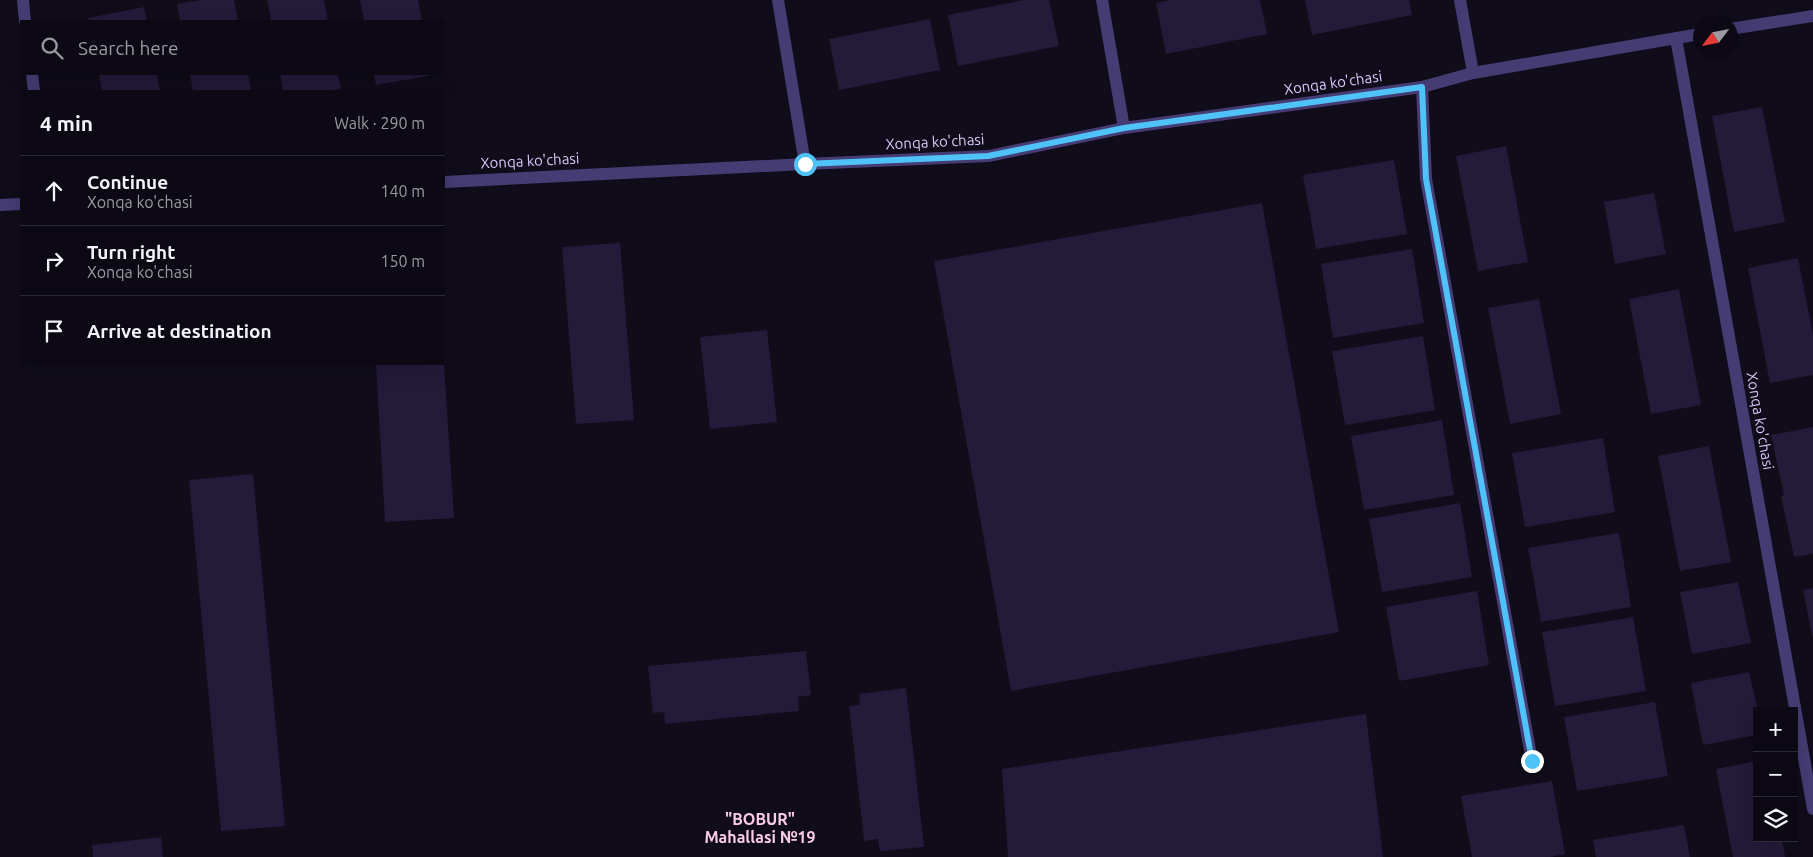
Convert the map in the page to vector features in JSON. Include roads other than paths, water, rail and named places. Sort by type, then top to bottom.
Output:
[{"type":"street","points":[[23,0],[25,20]]},
{"type":"street","points":[[778,0],[805,164]]},
{"type":"street","points":[[1102,0],[1124,128]]},
{"type":"street","points":[[1460,0],[1473,73]]},
{"type":"street","points":[[1738,28],[1813,16]]},
{"type":"street","name":"Xonqa ko'chasi","points":[[445,182],[988,156],[1124,128],[1422,87],[1473,73],[1693,35]]},
{"type":"street","name":"Xonqa ko'chasi","points":[[1676,38],[1813,810]]},
{"type":"street","points":[[32,75],[34,90]]},
{"type":"street","points":[[1422,87],[1426,179],[1532,761]]},
{"type":"street","points":[[0,205],[20,204]]},
{"type":"district","name":"\"BOBUR\" Mahallasi №19","points":[[760,828]]}]
